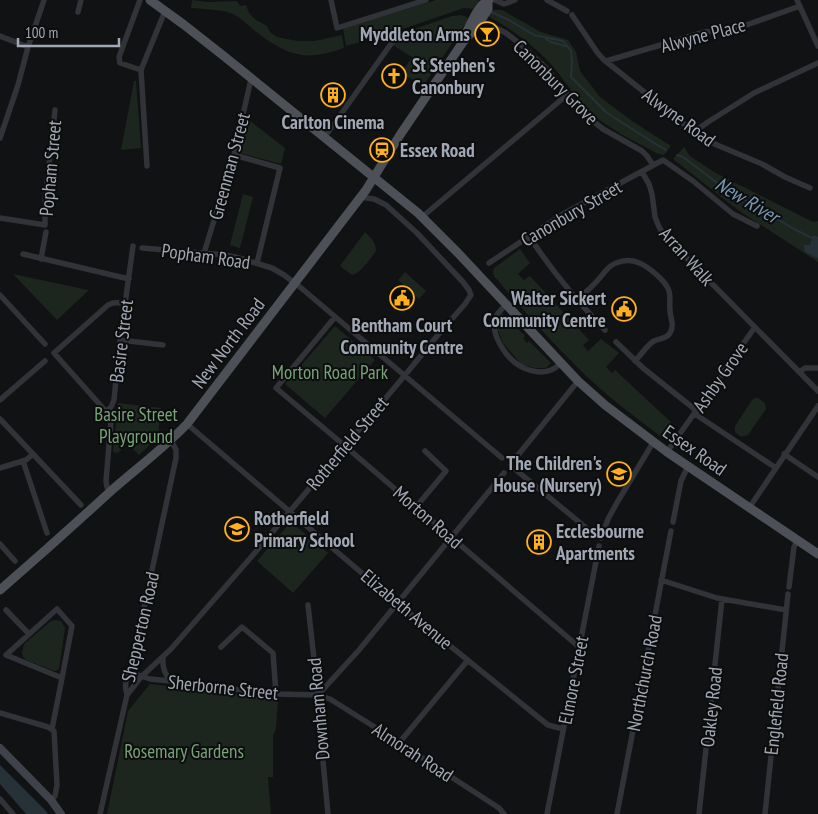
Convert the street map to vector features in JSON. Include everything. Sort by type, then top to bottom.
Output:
[{"type":"main road","name":"Essex Road","points":[[150,0],[225,56],[422,217],[560,363],[606,405],[667,452],[818,554]]},
{"type":"main road","points":[[463,42],[472,33],[488,9],[491,1]]},
{"type":"main road","points":[[463,42],[466,30],[482,5],[491,1]]},
{"type":"main road","name":"New North Road","points":[[0,590],[187,424],[360,197],[463,42]]},
{"type":"main road","points":[[0,748],[51,800],[61,814]]},
{"type":"street","points":[[0,138],[44,0]]},
{"type":"street","points":[[78,12],[81,0]]},
{"type":"street","points":[[140,0],[119,57],[120,63],[141,70]]},
{"type":"street","points":[[330,0],[337,28],[426,0]]},
{"type":"street","points":[[491,1],[504,4],[515,0]]},
{"type":"street","points":[[547,0],[566,11]]},
{"type":"street","points":[[798,3],[818,46]]},
{"type":"street","name":"Alwyne Place","points":[[606,61],[706,32],[738,28],[798,3]]},
{"type":"street","points":[[147,166],[141,70],[165,11]]},
{"type":"street","name":"Alwyne Road","points":[[572,15],[597,52],[606,61],[694,132],[717,145],[762,164],[810,188]]},
{"type":"street","name":"Canonbury Grove","points":[[480,21],[506,33],[520,44],[546,67],[582,113],[603,130],[642,151],[654,165]]},
{"type":"street","points":[[324,138],[398,34]]},
{"type":"street","points":[[0,36],[28,47]]},
{"type":"street","points":[[694,132],[754,93],[818,63]]},
{"type":"street","name":"Greenman Street","points":[[204,253],[234,155],[251,79]]},
{"type":"street","points":[[422,217],[568,94]]},
{"type":"street","name":"Popham Street","points":[[41,259],[46,229],[45,201],[55,110]]},
{"type":"street","points":[[234,155],[280,168],[257,263]]},
{"type":"street","name":"Canonbury Street","points":[[489,263],[563,214],[663,160],[693,181],[733,214],[757,226]]},
{"type":"street","name":"Arran Walk","points":[[642,172],[652,194],[658,227],[664,235],[818,391]]},
{"type":"street","name":"Rotherfield Street","points":[[127,695],[141,677],[163,657],[290,511],[471,295],[463,282],[386,205],[374,199],[360,197]]},
{"type":"street","points":[[0,218],[46,229]]},
{"type":"street","points":[[529,236],[544,260],[605,330]]},
{"type":"street","name":"Basire Street","points":[[110,492],[106,481],[111,421],[107,411],[114,400],[133,246]]},
{"type":"street","name":"Popham Road","points":[[142,248],[226,255],[278,271],[294,282],[502,458]]},
{"type":"street","points":[[23,254],[129,279]]},
{"type":"street","points":[[577,300],[614,263],[622,261],[632,261],[647,266],[665,283],[669,290],[672,330],[666,338],[651,343],[635,361]]},
{"type":"street","points":[[0,296],[45,344]]},
{"type":"street","points":[[107,411],[54,353],[108,305],[126,302]]},
{"type":"street","points":[[506,305],[496,316],[494,330],[499,344],[510,357],[520,366],[531,371],[552,370],[560,363]]},
{"type":"street","name":"Morton Road","points":[[335,317],[276,388],[579,647]]},
{"type":"street","name":"Ashby Grove","points":[[667,452],[755,327]]},
{"type":"street","points":[[120,340],[163,345]]},
{"type":"street","points":[[616,342],[635,361],[696,412],[776,468]]},
{"type":"street","points":[[0,400],[45,361]]},
{"type":"street","points":[[799,372],[805,368],[818,368]]},
{"type":"street","points":[[578,381],[510,465],[600,538],[618,502],[654,441]]},
{"type":"street","points":[[749,508],[818,406]]},
{"type":"street","points":[[0,419],[81,505]]},
{"type":"street","name":"Elizabeth Avenue","points":[[187,424],[398,602],[543,721],[548,725],[563,728]]},
{"type":"street","name":"Shepperton Road","points":[[100,814],[127,695],[125,682],[131,668],[176,458],[176,450],[171,440]]},
{"type":"street","points":[[416,507],[446,471],[425,451]]},
{"type":"street","points":[[0,468],[28,459],[33,454]]},
{"type":"street","points":[[784,454],[818,476]]},
{"type":"street","points":[[23,461],[47,533]]},
{"type":"street","points":[[673,522],[681,481],[688,466]]},
{"type":"street","points":[[318,695],[359,650],[504,473]]},
{"type":"street","name":"Northchurch Road","points":[[616,814],[671,531]]},
{"type":"street","points":[[789,587],[794,547],[797,540]]},
{"type":"street","points":[[0,544],[15,561]]},
{"type":"street","name":"Elmore Street","points":[[546,814],[599,546]]},
{"type":"street","points":[[661,580],[722,599],[786,610]]},
{"type":"street","name":"Englefield Road","points":[[765,814],[788,594]]},
{"type":"street","name":"Oakley Road","points":[[699,814],[722,599]]},
{"type":"street","name":"Downham Road","points":[[308,605],[328,814]]},
{"type":"street","points":[[51,800],[55,796],[57,785],[55,735],[52,729],[62,678],[72,626],[57,609],[6,655],[62,678]]},
{"type":"street","points":[[6,610],[29,634]]},
{"type":"street","points":[[221,647],[242,627],[273,653],[276,694]]},
{"type":"street","points":[[163,657],[162,667],[167,677],[171,680]]},
{"type":"street","points":[[399,743],[468,660]]},
{"type":"street","name":"Sherborne Street","points":[[131,668],[141,677],[162,681],[171,680],[276,694],[318,695]]},
{"type":"street","name":"Almorah Road","points":[[318,695],[330,699],[399,743],[499,808],[504,814]]},
{"type":"street","points":[[0,712],[52,729]]},
{"type":"street","points":[[0,799],[13,814]]},
{"type":"green space","points":[[192,0],[207,2],[237,1],[240,6],[246,5],[249,13],[256,20],[267,26],[270,32],[277,37],[297,41],[315,41],[342,35],[344,48],[318,55],[297,54],[287,51],[255,31],[233,14],[191,8]]},
{"type":"green space","points":[[436,0],[479,0],[473,9],[464,8],[346,46],[343,28]]},
{"type":"green space","points":[[492,10],[502,10],[541,32],[568,40],[576,52],[580,71],[600,97],[632,121],[671,146],[664,155],[658,154],[623,135],[590,112],[542,55],[505,26],[488,16]]},
{"type":"green space","points":[[461,15],[467,17],[468,20],[423,86],[401,73],[412,57],[393,45],[400,34],[452,16]]},
{"type":"green space","points":[[134,81],[136,81],[141,148],[121,150]]},
{"type":"green space","points":[[249,120],[285,148],[281,164],[240,153]]},
{"type":"green space","points":[[684,147],[690,156],[714,172],[813,222],[818,221],[818,262],[738,210],[673,159]]},
{"type":"green space","points":[[243,194],[253,197],[240,248],[230,245]]},
{"type":"green space","points":[[365,232],[374,243],[376,251],[362,268],[352,275],[340,266]]},
{"type":"green space","points":[[520,249],[530,263],[518,274],[524,280],[530,276],[589,340],[583,345],[588,351],[601,339],[619,353],[606,367],[612,373],[615,370],[671,422],[668,442],[589,379],[546,335],[494,276],[494,268]]},
{"type":"green space","points":[[405,272],[426,291],[419,299],[398,280]]},
{"type":"green space","points":[[13,274],[88,290],[89,290],[57,320]]},
{"type":"green space","points":[[502,313],[525,336],[523,338],[527,343],[529,341],[551,363],[546,368],[534,368],[521,364],[503,343],[498,330],[497,318]]},
{"type":"green space","name":"Morton Road Park","points":[[335,326],[375,360],[325,418],[285,384]]},
{"type":"green space","points":[[755,398],[765,403],[766,409],[748,435],[741,437],[735,432],[735,426]]},
{"type":"green space","name":"Basire Street Playground","points":[[118,403],[161,408],[158,437],[139,455],[127,443],[118,453],[113,452]]},
{"type":"green space","points":[[291,522],[328,553],[293,593],[257,561]]},
{"type":"green space","points":[[51,621],[61,621],[65,628],[59,669],[55,671],[26,660],[22,652],[24,644]]},
{"type":"green space","name":"Rosemary Gardens","points":[[150,684],[278,699],[276,729],[273,736],[273,777],[268,777],[271,814],[107,814],[128,711]]},
{"type":"shaded area","points":[[813,235],[818,237],[818,258],[805,252],[804,245],[810,245]]},
{"type":"shaded area","points":[[0,765],[48,814],[26,814],[0,784]]},
{"type":"waterway","name":"New River","points":[[491,12],[534,35],[563,41],[571,51],[571,77],[607,113],[666,150]]},
{"type":"waterway","name":"New River","points":[[546,39],[565,46]]},
{"type":"waterway","name":"New River","points":[[677,155],[683,157],[720,185],[818,241]]},
{"type":"place","name":"Myddleton Arms","points":[[487,34]]},
{"type":"place","name":"St Stephen's Canonbury","points":[[394,76]]},
{"type":"place","name":"Carlton Cinema","points":[[333,95]]},
{"type":"place","name":"Essex Road","points":[[382,150]]},
{"type":"place","name":"Bentham Court Community Centre","points":[[402,298]]},
{"type":"place","name":"Walter Sickert Community Centre","points":[[624,309]]},
{"type":"place","name":"The Children's House (Nursery)","points":[[619,474]]},
{"type":"place","name":"Rotherfield Primary School","points":[[237,529]]},
{"type":"place","name":"Ecclesbourne Apartments","points":[[539,542]]}]
